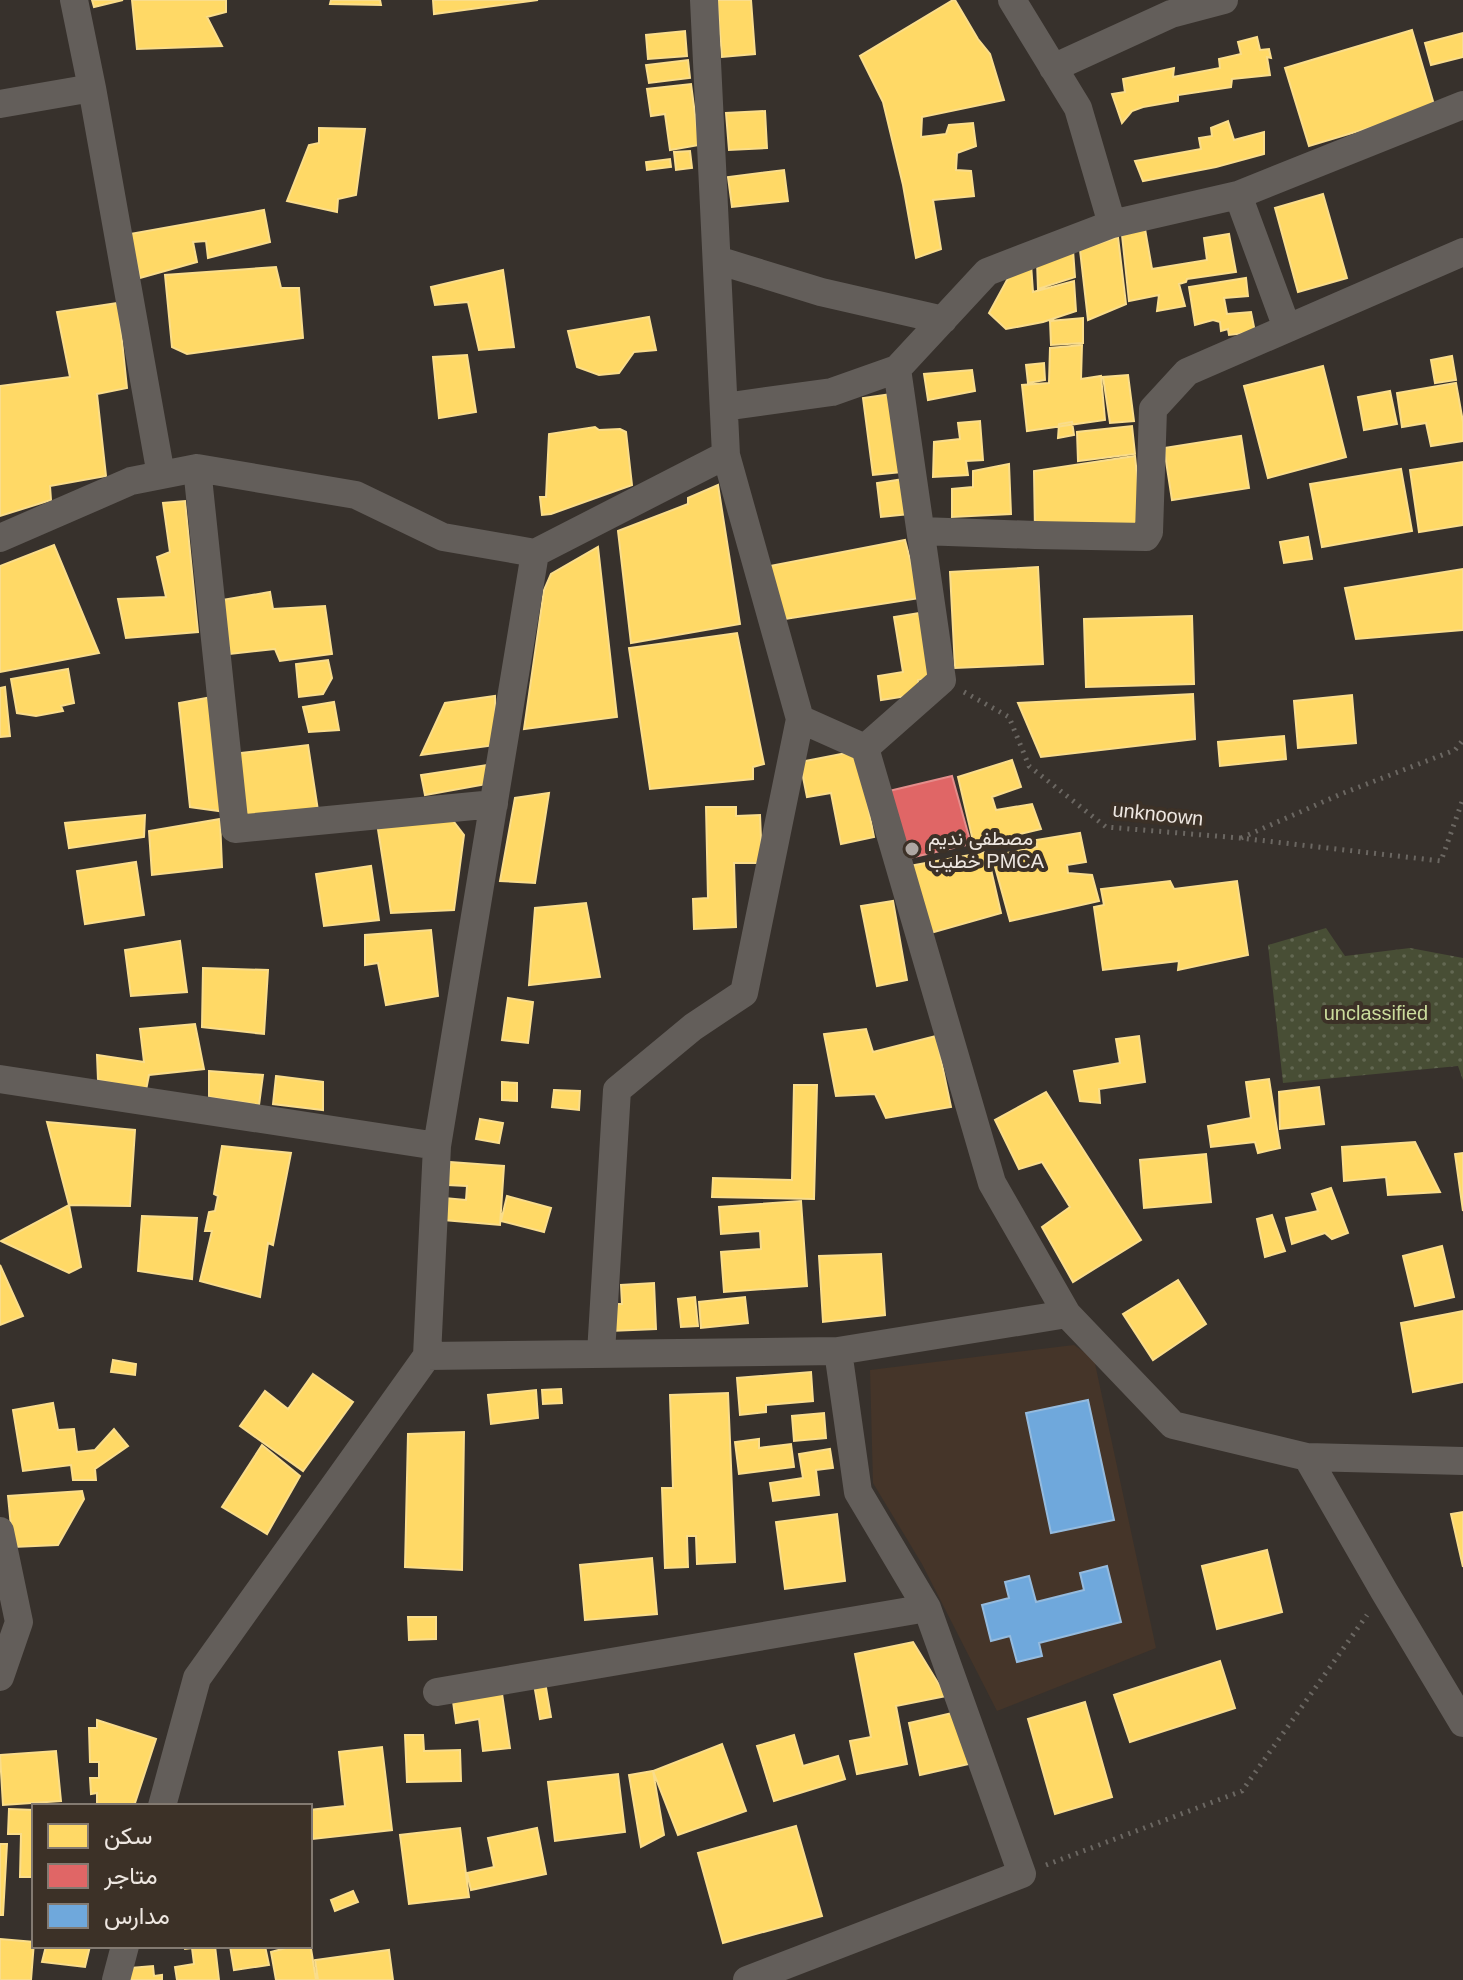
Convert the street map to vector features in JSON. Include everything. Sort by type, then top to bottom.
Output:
[{"type":"street","points":[[74,0],[161,475]]},
{"type":"street","points":[[601,1353],[617,1090],[693,1027],[744,993],[800,719],[726,455],[704,0]]},
{"type":"street","points":[[1012,0],[1078,108],[1112,224]]},
{"type":"street","points":[[1053,68],[1171,14],[1224,0]]},
{"type":"street","points":[[0,104],[92,88]]},
{"type":"street","points":[[724,407],[832,392],[897,369],[987,272],[1112,224],[1238,195],[1463,105]]},
{"type":"street","points":[[1238,195],[1287,328]]},
{"type":"street","points":[[921,531],[1146,537],[1149,532],[1153,409],[1187,372],[1463,252]]},
{"type":"street","points":[[717,260],[821,292],[943,320]]},
{"type":"street","points":[[865,748],[942,680],[897,369]]},
{"type":"street","points":[[0,538],[131,481],[197,468],[356,495],[443,537],[535,553],[726,455]]},
{"type":"street","points":[[197,468],[235,829],[494,804]]},
{"type":"street","points":[[163,1804],[197,1678],[427,1356],[437,1146],[535,553]]},
{"type":"street","points":[[800,719],[865,748],[992,1183],[1067,1314],[1173,1425],[1307,1457],[1463,1461]]},
{"type":"street","points":[[0,1079],[437,1146]]},
{"type":"street","points":[[427,1356],[838,1351],[1067,1314]]},
{"type":"street","points":[[747,1980],[1022,1874],[927,1608],[858,1492],[838,1351]]},
{"type":"street","points":[[1307,1457],[1463,1723]]},
{"type":"street","points":[[0,1531],[19,1622],[0,1677]]},
{"type":"street","points":[[437,1692],[927,1608]]},
{"type":"street","points":[[116,1980],[124,1948]]},
{"type":"path","name":"unknoown","points":[[942,680],[1009,717],[1029,766],[1106,827],[1240,838],[1441,861],[1463,799]]},
{"type":"path","name":"unknoown","points":[[1240,838],[1341,794],[1455,750],[1463,740]]},
{"type":"path","points":[[1022,1874],[1242,1791],[1384,1591]]},
{"type":"shaded area","points":[[1074,1345],[1094,1359],[1156,1648],[997,1711],[922,1564],[873,1483],[870,1370]]},
{"type":"green space","name":"unclassified","points":[[1326,928],[1345,956],[1410,948],[1463,958],[1463,1080],[1458,1066],[1283,1083],[1268,945]]},
{"type":"building: سكن","points":[[92,0],[123,0],[94,7]]},
{"type":"building: سكن","points":[[132,0],[226,0],[226,12],[207,17],[222,46],[137,49]]},
{"type":"building: سكن","points":[[331,0],[380,0],[381,5],[330,4]]},
{"type":"building: سكن","points":[[433,0],[538,0],[434,14]]},
{"type":"building: سكن","points":[[717,0],[751,0],[755,54],[722,57]]},
{"type":"building: سكن","points":[[953,0],[990,54],[1004,100],[922,117],[921,137],[946,134],[949,125],[973,123],[976,146],[957,153],[956,170],[971,171],[974,196],[933,200],[941,249],[916,258],[883,102],[860,56]]},
{"type":"building: سكن","points":[[1412,30],[1435,108],[1309,146],[1285,68]]},
{"type":"building: سكن","points":[[685,31],[687,56],[648,59],[646,35]]},
{"type":"building: سكن","points":[[1463,33],[1463,57],[1431,65],[1425,43]]},
{"type":"building: سكن","points":[[1257,37],[1260,50],[1269,49],[1270,75],[1232,79],[1231,87],[1178,95],[1178,101],[1132,111],[1122,123],[1112,94],[1125,92],[1123,79],[1174,68],[1173,77],[1220,68],[1219,59],[1241,54],[1238,42]]},
{"type":"building: سكن","points":[[688,60],[690,78],[649,83],[646,65]]},
{"type":"building: سكن","points":[[691,84],[699,145],[670,150],[665,114],[651,116],[647,89]]},
{"type":"building: سكن","points":[[765,111],[767,148],[729,150],[726,113]]},
{"type":"building: سكن","points":[[1228,121],[1234,140],[1264,132],[1264,154],[1143,181],[1135,161],[1201,149],[1199,138],[1212,136],[1211,128]]},
{"type":"building: سكن","points":[[319,128],[365,129],[356,195],[338,199],[337,212],[287,201],[309,145],[319,143]]},
{"type":"building: سكن","points":[[690,151],[692,168],[676,170],[674,152]]},
{"type":"building: سكن","points":[[670,159],[671,167],[647,170],[646,162]]},
{"type":"building: سكن","points":[[784,170],[788,201],[732,207],[728,177]]},
{"type":"building: سكن","points":[[1323,194],[1347,278],[1298,292],[1275,208]]},
{"type":"building: سكن","points":[[264,210],[270,242],[208,258],[206,241],[193,242],[197,262],[140,278],[130,234]]},
{"type":"building: سكن","points":[[1145,229],[1152,269],[1207,260],[1204,238],[1229,234],[1236,272],[1187,279],[1179,284],[1185,306],[1157,311],[1159,295],[1129,301],[1122,235]]},
{"type":"building: سكن","points":[[1118,237],[1126,304],[1088,320],[1080,250]]},
{"type":"building: سكن","points":[[1073,250],[1075,277],[1038,289],[1037,262]]},
{"type":"building: سكن","points":[[1031,264],[1033,292],[1074,281],[1076,311],[1043,322],[1006,329],[989,313],[1013,269]]},
{"type":"building: سكن","points":[[276,267],[281,288],[299,288],[303,338],[187,354],[172,347],[165,275]]},
{"type":"building: سكن","points":[[503,270],[514,347],[479,350],[468,302],[435,305],[431,287]]},
{"type":"building: سكن","points":[[1246,278],[1248,296],[1224,298],[1227,314],[1251,312],[1255,332],[1229,335],[1228,329],[1221,331],[1220,322],[1213,320],[1195,325],[1189,287]]},
{"type":"building: سكن","points":[[118,303],[127,388],[97,394],[106,476],[50,486],[51,500],[0,516],[0,386],[70,377],[57,312]]},
{"type":"building: سكن","points":[[649,317],[656,350],[634,352],[619,373],[599,375],[577,367],[568,331]]},
{"type":"building: سكن","points":[[1083,318],[1083,343],[1051,345],[1050,321]]},
{"type":"building: سكن","points":[[1082,345],[1081,379],[1101,376],[1105,420],[1027,431],[1022,385],[1049,383],[1050,348]]},
{"type":"building: سكن","points":[[467,355],[476,412],[439,418],[433,357]]},
{"type":"building: سكن","points":[[1452,356],[1456,380],[1435,383],[1431,360]]},
{"type":"building: سكن","points":[[1044,363],[1045,380],[1028,383],[1026,365]]},
{"type":"building: سكن","points":[[1323,366],[1346,457],[1268,478],[1244,386]]},
{"type":"building: سكن","points":[[972,370],[975,391],[928,400],[924,374]]},
{"type":"building: سكن","points":[[1128,375],[1134,421],[1110,423],[1103,377]]},
{"type":"building: سكن","points":[[1456,383],[1463,441],[1431,446],[1426,423],[1402,427],[1397,393]]},
{"type":"building: سكن","points":[[1390,391],[1397,424],[1364,430],[1358,397]]},
{"type":"building: سكن","points":[[892,394],[901,472],[873,475],[863,398]]},
{"type":"building: سكن","points":[[980,421],[983,460],[966,461],[968,475],[933,477],[934,442],[960,439],[958,423]]},
{"type":"building: سكن","points":[[1072,422],[1074,435],[1058,438],[1059,424]]},
{"type":"building: سكن","points":[[1132,426],[1135,454],[1078,461],[1077,432]]},
{"type":"building: سكن","points":[[595,427],[626,432],[632,485],[542,515],[540,497],[546,497],[549,434]]},
{"type":"building: سكن","points":[[1241,436],[1249,488],[1172,500],[1164,448]]},
{"type":"building: سكن","points":[[1135,456],[1143,534],[1035,532],[1034,471]]},
{"type":"building: سكن","points":[[1463,462],[1463,525],[1419,532],[1410,470]]},
{"type":"building: سكن","points":[[1009,464],[1011,514],[952,517],[952,489],[973,487],[973,471]]},
{"type":"building: سكن","points":[[1401,469],[1412,531],[1322,547],[1310,484]]},
{"type":"building: سكن","points":[[904,479],[909,514],[881,517],[877,483]]},
{"type":"building: سكن","points":[[718,485],[740,624],[631,643],[618,531],[688,504],[688,498]]},
{"type":"building: سكن","points":[[185,501],[198,632],[126,638],[118,599],[166,597],[157,557],[170,552],[163,503]]},
{"type":"building: سكن","points":[[1308,537],[1312,559],[1284,563],[1280,542]]},
{"type":"building: سكن","points":[[905,540],[920,598],[784,619],[770,566]]},
{"type":"building: سكن","points":[[54,545],[99,653],[0,672],[0,566]]},
{"type":"building: سكن","points":[[598,547],[617,717],[524,729],[544,590],[551,574]]},
{"type":"building: سكن","points":[[1038,567],[1043,664],[955,668],[950,572]]},
{"type":"building: سكن","points":[[1463,569],[1463,630],[1356,639],[1345,588]]},
{"type":"building: سكن","points":[[270,592],[273,609],[325,606],[332,654],[280,661],[275,649],[230,654],[222,600]]},
{"type":"building: سكن","points":[[920,613],[930,678],[918,680],[920,694],[881,700],[878,676],[903,672],[894,617]]},
{"type":"building: سكن","points":[[1192,616],[1194,684],[1086,687],[1084,619]]},
{"type":"building: سكن","points":[[737,633],[764,764],[753,767],[753,779],[650,789],[629,648]]},
{"type":"building: سكن","points":[[328,660],[332,678],[323,694],[299,697],[296,664]]},
{"type":"building: سكن","points":[[68,669],[74,703],[61,706],[63,711],[36,716],[17,713],[11,679]]},
{"type":"building: سكن","points":[[5,687],[10,736],[0,737],[0,688]]},
{"type":"building: سكن","points":[[1193,694],[1195,739],[1041,757],[1018,703]]},
{"type":"building: سكن","points":[[1352,695],[1356,743],[1298,748],[1294,701]]},
{"type":"building: سكن","points":[[495,696],[496,745],[421,755],[445,703]]},
{"type":"building: سكن","points":[[212,697],[226,812],[190,807],[179,703]]},
{"type":"building: سكن","points":[[334,702],[339,730],[309,732],[303,707]]},
{"type":"building: سكن","points":[[1284,736],[1286,759],[1220,766],[1218,742]]},
{"type":"building: سكن","points":[[308,745],[319,817],[239,824],[233,754]]},
{"type":"building: سكن","points":[[857,751],[874,837],[841,844],[831,793],[807,797],[800,762]]},
{"type":"building: سكن","points":[[1012,760],[1021,787],[992,797],[996,810],[1032,804],[1041,829],[974,845],[958,777]]},
{"type":"building: سكن","points":[[488,765],[487,784],[425,795],[421,775]]},
{"type":"building: سكن","points":[[549,793],[535,883],[500,881],[515,798]]},
{"type":"building: سكن","points":[[706,807],[736,807],[736,816],[760,815],[762,863],[734,863],[736,927],[694,929],[693,899],[708,898]]},
{"type":"building: سكن","points":[[448,814],[464,835],[454,910],[391,913],[377,823]]},
{"type":"building: سكن","points":[[145,815],[144,837],[69,848],[65,823]]},
{"type":"building: سكن","points":[[220,819],[222,867],[152,875],[149,831]]},
{"type":"building: سكن","points":[[1080,833],[1086,862],[1067,865],[1068,873],[1092,875],[1099,901],[1010,921],[992,856],[1037,847],[1036,840]]},
{"type":"building: سكن","points":[[987,852],[1001,913],[927,934],[909,866]]},
{"type":"building: سكن","points":[[136,862],[144,915],[85,924],[77,871]]},
{"type":"building: سكن","points":[[371,866],[379,920],[324,926],[316,874]]},
{"type":"building: سكن","points":[[1170,881],[1174,889],[1237,881],[1248,955],[1178,970],[1179,961],[1103,970],[1094,907],[1104,905],[1101,889]]},
{"type":"building: سكن","points":[[893,901],[907,980],[877,986],[861,906]]},
{"type":"building: سكن","points":[[586,903],[600,977],[529,985],[535,908]]},
{"type":"building: سكن","points":[[431,930],[438,996],[386,1005],[378,963],[365,965],[365,935]]},
{"type":"building: سكن","points":[[180,941],[187,992],[131,996],[125,950]]},
{"type":"building: سكن","points":[[203,968],[268,970],[264,1034],[202,1027]]},
{"type":"building: سكن","points":[[508,998],[533,1002],[528,1043],[502,1040]]},
{"type":"building: سكن","points":[[195,1024],[204,1069],[149,1075],[146,1090],[98,1080],[97,1055],[144,1062],[140,1029]]},
{"type":"building: سكن","points":[[866,1029],[873,1052],[936,1036],[951,1107],[886,1118],[875,1094],[836,1096],[824,1034]]},
{"type":"building: سكن","points":[[1139,1036],[1145,1082],[1099,1089],[1100,1103],[1080,1101],[1074,1071],[1120,1063],[1116,1039]]},
{"type":"building: سكن","points":[[209,1071],[263,1075],[259,1105],[209,1097]]},
{"type":"building: سكن","points":[[276,1076],[323,1082],[323,1110],[273,1104]]},
{"type":"building: سكن","points":[[1269,1079],[1280,1148],[1258,1153],[1255,1142],[1211,1147],[1208,1126],[1251,1118],[1246,1082]]},
{"type":"building: سكن","points":[[502,1082],[517,1083],[517,1101],[502,1100]]},
{"type":"building: سكن","points":[[794,1085],[817,1085],[814,1199],[712,1197],[713,1178],[792,1180]]},
{"type":"building: سكن","points":[[1319,1087],[1324,1124],[1280,1129],[1279,1092]]},
{"type":"building: سكن","points":[[554,1090],[580,1091],[579,1110],[552,1107]]},
{"type":"building: سكن","points":[[1046,1092],[1141,1240],[1073,1282],[1042,1227],[1070,1207],[1042,1162],[1019,1169],[995,1120]]},
{"type":"building: سكن","points":[[480,1119],[503,1123],[499,1143],[476,1139]]},
{"type":"building: سكن","points":[[47,1122],[135,1130],[130,1206],[69,1205]]},
{"type":"building: سكن","points":[[1415,1142],[1440,1192],[1388,1195],[1386,1177],[1344,1181],[1342,1147]]},
{"type":"building: سكن","points":[[222,1146],[291,1153],[273,1245],[268,1243],[260,1297],[200,1281],[212,1231],[205,1231],[209,1212],[215,1211],[218,1196],[214,1194]]},
{"type":"building: سكن","points":[[1463,1153],[1463,1211],[1455,1154]]},
{"type":"building: سكن","points":[[1206,1154],[1211,1202],[1144,1208],[1140,1160]]},
{"type":"building: سكن","points":[[450,1162],[504,1166],[500,1225],[444,1220],[445,1198],[466,1200],[467,1186],[448,1185]]},
{"type":"building: سكن","points":[[1331,1188],[1348,1233],[1332,1239],[1325,1233],[1292,1244],[1286,1218],[1318,1211],[1312,1194]]},
{"type":"building: سكن","points":[[507,1196],[551,1208],[544,1232],[501,1221]]},
{"type":"building: سكن","points":[[801,1201],[807,1286],[724,1292],[721,1252],[761,1249],[760,1231],[721,1234],[719,1207]]},
{"type":"building: سكن","points":[[69,1205],[81,1267],[69,1273],[1,1241]]},
{"type":"building: سكن","points":[[1272,1215],[1285,1251],[1265,1257],[1257,1219]]},
{"type":"building: سكن","points":[[142,1216],[197,1218],[192,1279],[138,1271]]},
{"type":"building: سكن","points":[[1442,1246],[1454,1297],[1415,1306],[1403,1256]]},
{"type":"building: سكن","points":[[881,1254],[885,1315],[823,1322],[819,1256]]},
{"type":"building: سكن","points":[[0,1265],[23,1316],[0,1325]]},
{"type":"building: سكن","points":[[1178,1280],[1206,1324],[1153,1360],[1123,1314]]},
{"type":"building: سكن","points":[[654,1283],[656,1329],[610,1331],[609,1304],[622,1304],[621,1285]]},
{"type":"building: سكن","points":[[695,1297],[698,1326],[681,1327],[678,1299]]},
{"type":"building: سكن","points":[[745,1297],[748,1323],[701,1328],[699,1302]]},
{"type":"building: سكن","points":[[1463,1311],[1463,1382],[1413,1392],[1401,1323]]},
{"type":"building: سكن","points":[[113,1360],[136,1364],[135,1375],[111,1372]]},
{"type":"building: سكن","points":[[811,1372],[813,1401],[766,1405],[766,1412],[740,1415],[737,1378]]},
{"type":"building: سكن","points":[[313,1374],[353,1402],[303,1471],[240,1426],[265,1391],[288,1409]]},
{"type":"building: سكن","points":[[561,1389],[562,1403],[543,1404],[542,1390]]},
{"type":"building: سكن","points":[[536,1390],[538,1418],[491,1424],[488,1395]]},
{"type":"building: سكن","points":[[728,1393],[735,1562],[697,1564],[696,1536],[687,1536],[688,1567],[665,1568],[662,1488],[673,1488],[670,1395]]},
{"type":"building: سكن","points":[[53,1403],[58,1430],[74,1429],[77,1452],[95,1450],[114,1429],[128,1446],[95,1469],[96,1480],[73,1480],[71,1465],[23,1471],[13,1410]]},
{"type":"building: سكن","points":[[824,1413],[826,1438],[794,1441],[792,1416]]},
{"type":"building: سكن","points":[[464,1432],[462,1570],[405,1567],[408,1434]]},
{"type":"building: سكن","points":[[759,1439],[759,1448],[791,1444],[794,1467],[739,1474],[735,1442]]},
{"type":"building: سكن","points":[[262,1445],[300,1476],[267,1534],[222,1507]]},
{"type":"building: سكن","points":[[830,1449],[833,1468],[816,1470],[819,1495],[773,1501],[770,1483],[803,1478],[799,1454]]},
{"type":"building: سكن","points":[[82,1491],[84,1499],[58,1545],[13,1547],[8,1496]]},
{"type":"building: سكن","points":[[1463,1512],[1463,1567],[1451,1514]]},
{"type":"building: سكن","points":[[837,1514],[845,1581],[785,1589],[776,1522]]},
{"type":"building: سكن","points":[[1267,1550],[1282,1612],[1217,1629],[1202,1566]]},
{"type":"building: سكن","points":[[652,1558],[657,1614],[585,1620],[580,1565]]},
{"type":"building: سكن","points":[[408,1617],[436,1617],[436,1639],[409,1640]]},
{"type":"building: سكن","points":[[913,1642],[946,1696],[896,1706],[907,1764],[857,1774],[850,1741],[871,1737],[855,1654]]},
{"type":"building: سكن","points":[[1220,1661],[1235,1708],[1130,1742],[1114,1695]]},
{"type":"building: سكن","points":[[545,1682],[551,1717],[540,1719],[534,1684]]},
{"type":"building: سكن","points":[[501,1687],[510,1748],[483,1751],[479,1719],[456,1723],[452,1694]]},
{"type":"building: سكن","points":[[1085,1702],[1112,1797],[1055,1814],[1028,1719]]},
{"type":"building: سكن","points":[[961,1711],[973,1763],[920,1775],[909,1723]]},
{"type":"building: سكن","points":[[97,1720],[156,1739],[135,1804],[97,1804],[97,1793],[91,1794],[90,1778],[99,1778],[99,1762],[90,1762],[89,1728],[97,1728]]},
{"type":"building: سكن","points":[[405,1735],[423,1735],[424,1751],[460,1750],[461,1781],[407,1782]]},
{"type":"building: سكن","points":[[794,1735],[803,1766],[838,1756],[845,1779],[774,1801],[757,1746]]},
{"type":"building: سكن","points":[[722,1744],[746,1811],[678,1835],[653,1771]]},
{"type":"building: سكن","points":[[382,1747],[392,1830],[313,1839],[312,1810],[345,1806],[339,1752]]},
{"type":"building: سكن","points":[[56,1751],[61,1801],[3,1805],[0,1755]]},
{"type":"building: سكن","points":[[653,1771],[664,1835],[641,1847],[629,1775]]},
{"type":"building: سكن","points":[[618,1774],[625,1832],[555,1841],[548,1782]]},
{"type":"building: سكن","points":[[9,1809],[32,1810],[32,1877],[20,1877],[21,1834],[8,1834]]},
{"type":"building: سكن","points":[[796,1826],[822,1916],[723,1943],[698,1853]]},
{"type":"building: سكن","points":[[460,1828],[469,1897],[409,1904],[400,1835]]},
{"type":"building: سكن","points":[[537,1828],[546,1874],[471,1890],[467,1873],[494,1867],[488,1838]]},
{"type":"building: سكن","points":[[0,1844],[7,1844],[3,1915],[0,1915]]},
{"type":"building: سكن","points":[[353,1891],[358,1902],[335,1911],[331,1900]]},
{"type":"building: سكن","points":[[0,1939],[32,1942],[31,1980],[0,1980]]},
{"type":"building: سكن","points":[[46,1948],[90,1948],[85,1967],[42,1962]]},
{"type":"building: سكن","points":[[192,1948],[215,1948],[219,1980],[177,1980],[175,1967],[194,1964]]},
{"type":"building: سكن","points":[[230,1948],[265,1948],[269,1965],[234,1970]]},
{"type":"building: سكن","points":[[286,1948],[311,1948],[316,1980],[276,1980],[271,1952]]},
{"type":"building: سكن","points":[[389,1950],[393,1980],[318,1980],[315,1960]]},
{"type":"building: سكن","points":[[153,1966],[154,1976],[162,1975],[162,1980],[120,1980],[119,1969]]},
{"type":"building: متاجر","points":[[952,776],[971,844],[905,859],[889,791]]},
{"type":"building: مدارس","points":[[1088,1400],[1114,1520],[1051,1533],[1026,1413]]},
{"type":"building: مدارس","points":[[1107,1566],[1121,1622],[1039,1643],[1042,1656],[1017,1662],[1010,1636],[991,1641],[982,1605],[1009,1598],[1005,1582],[1029,1576],[1036,1602],[1084,1590],[1080,1573]]},
{"type":"place","name":"مصطفى نديم خطيب PMCA","points":[[912,849]]}]
